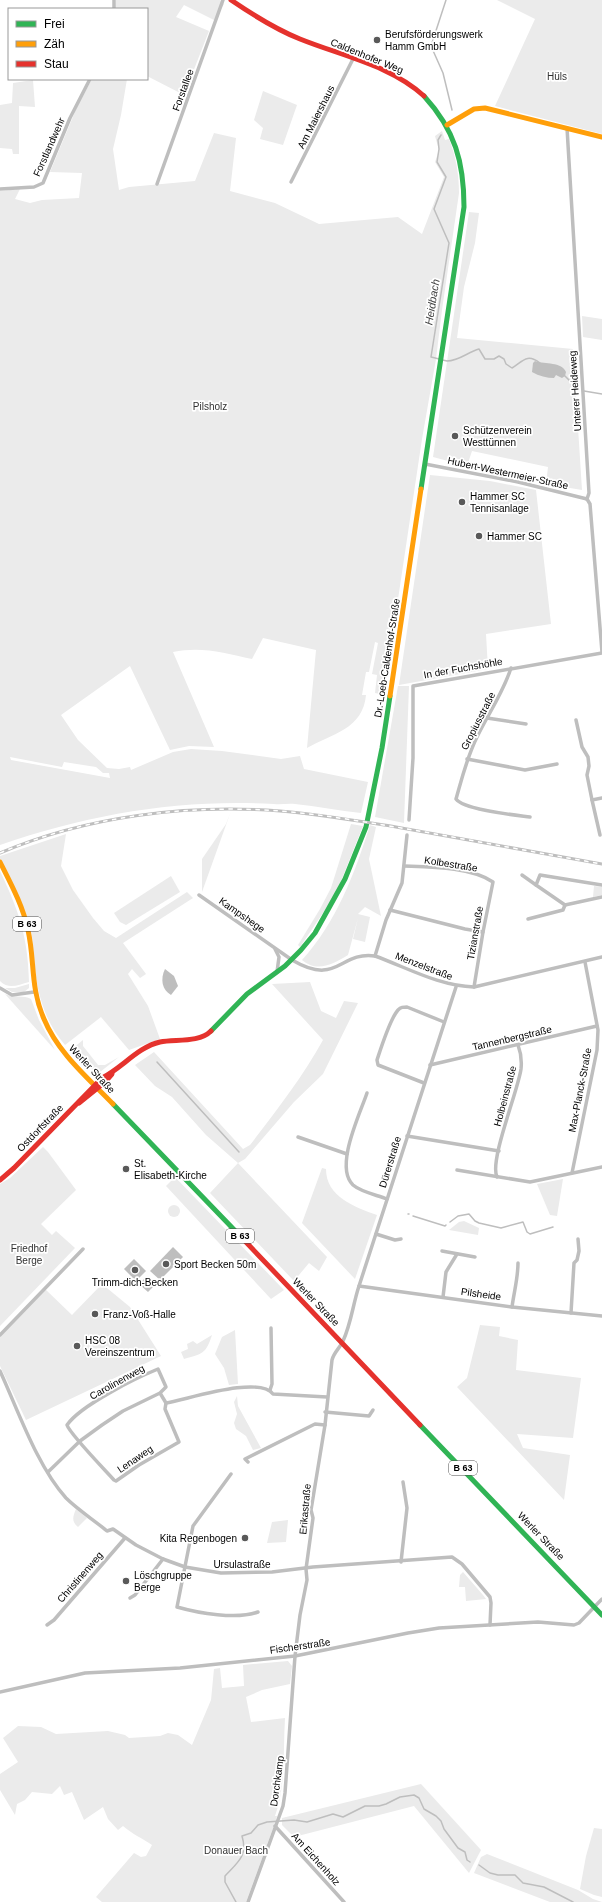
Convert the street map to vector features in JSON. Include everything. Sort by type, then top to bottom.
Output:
[{"type":"main road","name":"Caldenhofer Weg","points":[[231,0],[252,14],[299,39],[388,72],[408,83],[429,101],[447,125]]},
{"type":"main road","points":[[447,125],[469,111],[485,108],[602,137]]},
{"type":"main road","name":"Dr.-Loeb-Caldenhof-Straße","points":[[96,1087],[104,1077],[112,1073],[137,1053],[154,1044],[193,1039],[209,1033],[247,994],[292,960],[315,933],[352,864],[369,815],[388,708],[464,207],[464,172],[459,151],[447,125]]},
{"type":"main road","name":"Werler Straße","points":[[0,862],[19,902],[26,923],[34,992],[40,1011],[55,1041],[96,1087],[343,1343],[602,1615]]},
{"type":"main road","name":"Ostdorfstraße","points":[[0,1180],[14,1168],[75,1105],[96,1087]]},
{"type":"street","name":"Forstallee","points":[[156,184],[223,0]]},
{"type":"street","name":"Am Maiershaus","points":[[291,182],[353,59]]},
{"type":"street","name":"Forstlandwehr","points":[[0,189],[34,187],[43,183],[70,118],[89,80]]},
{"type":"street","name":"Unterer Heideweg","points":[[567,128],[589,493],[587,499],[590,504],[602,652]]},
{"type":"street","name":"Hubert-Westermeier-Straße","points":[[425,464],[518,482],[587,499]]},
{"type":"street","name":"In der Fuchshöhle","points":[[408,820],[413,758],[413,686],[602,652]]},
{"type":"street","name":"Gropiusstraße","points":[[511,668],[506,683],[487,718],[468,759],[456,799],[459,803],[486,810],[530,817]]},
{"type":"street","points":[[487,718],[526,724]]},
{"type":"street","points":[[576,720],[582,747],[588,757],[589,766],[587,775],[600,835]]},
{"type":"street","points":[[468,759],[525,770],[557,764]]},
{"type":"street","points":[[592,800],[602,798]]},
{"type":"street","points":[[375,956],[390,910],[402,883],[407,835]]},
{"type":"street","name":"Kolbestraße","points":[[404,866],[432,867],[473,874],[493,882]]},
{"type":"street","points":[[522,875],[565,905],[602,897]]},
{"type":"street","points":[[536,886],[540,875],[602,885]]},
{"type":"street","name":"Tizianstraße","points":[[474,987],[482,932],[493,882]]},
{"type":"street","name":"Kampshege","points":[[199,895],[292,960]]},
{"type":"street","points":[[528,919],[563,910],[565,905]]},
{"type":"street","points":[[390,910],[482,932]]},
{"type":"street","points":[[274,948],[279,962],[277,972]]},
{"type":"street","name":"Menzelstraße","points":[[292,960],[303,966],[319,971],[332,969],[362,955],[375,956],[439,982],[456,986],[474,987],[602,957]]},
{"type":"street","name":"Max-Planck-Straße","points":[[572,1173],[597,1050],[597,1026],[585,962]]},
{"type":"street","name":"Dürerstraße","points":[[343,1343],[359,1286],[456,986]]},
{"type":"street","points":[[0,988],[12,995],[34,992]]},
{"type":"street","points":[[424,1083],[378,1065],[377,1060],[397,1010],[402,1007],[407,1007],[444,1022]]},
{"type":"street","name":"Tannenbergstraße","points":[[430,1065],[597,1026]]},
{"type":"street","name":"Holbeinstraße","points":[[497,1177],[495,1169],[498,1150],[521,1070],[521,1054],[518,1044]]},
{"type":"street","points":[[367,1093],[347,1154],[346,1169],[349,1181],[359,1189],[387,1199]]},
{"type":"street","points":[[407,1136],[498,1150]]},
{"type":"street","points":[[298,1137],[347,1154]]},
{"type":"street","points":[[457,1170],[530,1182],[602,1167]]},
{"type":"street","points":[[376,1234],[395,1240],[401,1239]]},
{"type":"street","points":[[572,1313],[574,1263],[577,1260],[579,1251],[578,1239]]},
{"type":"street","points":[[0,1334],[83,1249]]},
{"type":"street","points":[[442,1251],[475,1257]]},
{"type":"street","points":[[443,1298],[446,1272],[457,1254]]},
{"type":"street","points":[[512,1307],[517,1282],[518,1263]]},
{"type":"street","name":"Pilsheide","points":[[359,1286],[512,1307],[602,1316]]},
{"type":"street","points":[[270,1390],[272,1384],[271,1328]]},
{"type":"street","name":"Erikastraße","points":[[295,1656],[300,1615],[307,1580],[306,1569],[313,1518],[312,1510],[315,1483],[318,1473],[325,1425],[325,1412],[332,1360],[336,1350],[343,1343]]},
{"type":"street","name":"Carolinenweg","points":[[69,1429],[69,1422],[102,1398],[126,1384],[158,1369],[166,1387],[160,1393]]},
{"type":"street","name":"Ursulastraße","points":[[0,1371],[48,1472],[67,1499],[107,1531],[113,1529],[124,1538],[163,1559],[185,1567],[204,1571],[244,1573],[306,1569],[359,1563],[401,1562],[447,1557],[459,1561],[490,1598],[490,1625]]},
{"type":"street","points":[[166,1404],[227,1389],[258,1387],[270,1390],[273,1394],[327,1397]]},
{"type":"street","points":[[48,1472],[80,1441],[123,1411],[160,1393]]},
{"type":"street","name":"Lenaweg","points":[[69,1429],[116,1481],[144,1462],[179,1442],[165,1409],[166,1404],[160,1393]]},
{"type":"street","points":[[325,1412],[369,1416],[373,1410]]},
{"type":"street","points":[[248,1462],[245,1459],[315,1424],[325,1425]]},
{"type":"street","points":[[231,1474],[193,1526],[177,1607],[220,1614],[252,1615],[258,1612]]},
{"type":"street","points":[[401,1562],[406,1508],[403,1482]]},
{"type":"street","name":"Christinenweg","points":[[47,1625],[54,1620],[124,1538]]},
{"type":"street","points":[[130,1598],[135,1595],[163,1559]]},
{"type":"street","name":"Fischerstraße","points":[[0,1692],[92,1672],[192,1667],[295,1656],[439,1628],[538,1622],[574,1625],[579,1623],[602,1599]]},
{"type":"street","name":"Dorchkamp","points":[[248,1902],[277,1822],[285,1793],[295,1656]]},
{"type":"street","name":"Am Eichenholz","points":[[277,1822],[344,1902]]},
{"type":"green space","points":[[116,0],[220,0],[224,4],[214,20],[184,5],[176,17],[209,31],[184,95],[148,77],[148,8],[115,8]]},
{"type":"green space","name":"Hüls","points":[[497,0],[602,0],[602,134],[495,106],[535,19]]},
{"type":"green space","points":[[33,80],[35,107],[19,106],[19,154],[13,154],[12,149],[0,148],[0,105],[12,103],[13,83]]},
{"type":"green space","name":"Pilsholz","points":[[91,80],[127,80],[113,149],[119,190],[129,187],[195,181],[214,133],[236,138],[230,191],[275,203],[319,224],[398,217],[422,234],[444,177],[435,162],[439,150],[435,136],[442,131],[445,140],[449,139],[457,166],[459,193],[436,359],[422,439],[391,646],[380,694],[375,693],[377,675],[372,674],[378,643],[375,642],[369,672],[366,672],[362,695],[366,695],[364,706],[359,716],[345,729],[307,748],[316,650],[263,638],[252,659],[203,650],[183,650],[173,652],[214,747],[189,746],[170,750],[130,666],[61,715],[78,740],[107,768],[119,769],[130,767],[131,770],[173,752],[191,749],[222,751],[281,759],[300,756],[304,769],[368,782],[361,813],[292,804],[238,803],[169,807],[101,817],[34,834],[0,845],[0,191],[20,189],[15,199],[30,203],[42,200],[79,198],[82,173],[50,172],[77,107]],"holes":[[[10,757],[62,767],[64,762],[96,767],[103,773],[109,773],[110,778],[11,760]]]},
{"type":"green space","points":[[263,91],[297,105],[283,145],[260,139],[263,128],[254,120]]},
{"type":"green space","points":[[469,212],[479,213],[475,243],[464,287],[457,338],[573,349],[582,490],[546,484],[548,467],[472,451],[467,466],[433,457]]},
{"type":"green space","points":[[582,316],[602,319],[602,340],[583,337]]},
{"type":"green space","name":"Hammer SC","points":[[430,475],[490,481],[536,490],[551,624],[486,634],[488,669],[399,685]]},
{"type":"green space","points":[[398,686],[409,686],[404,823],[375,817]]},
{"type":"green space","points":[[231,811],[202,892],[202,859],[226,824]]},
{"type":"green space","points":[[351,824],[363,826],[339,886],[329,904],[300,947],[298,945],[331,888]]},
{"type":"green space","points":[[370,825],[376,827],[369,859],[381,916],[365,907],[358,914],[370,917],[365,942],[353,939],[358,918],[348,955],[325,966],[319,967],[308,964],[302,960],[314,946],[335,914],[351,879]]},
{"type":"green space","points":[[66,834],[61,866],[73,890],[93,918],[104,931],[116,938],[187,892],[193,898],[123,943],[146,974],[140,978],[132,969],[128,974],[148,1006],[160,1039],[129,1050],[101,1017],[65,1045],[58,1036],[47,1016],[37,984],[32,934],[25,913],[0,861],[0,856]]},
{"type":"green space","points":[[0,871],[17,912],[27,951],[29,982],[14,986],[3,984],[0,981]]},
{"type":"green space","points":[[171,876],[180,892],[126,925],[120,922],[114,913]]},
{"type":"green space","points":[[594,886],[602,887],[602,895],[593,897]]},
{"type":"green space","points":[[310,982],[321,1011],[336,1018],[344,1001],[358,1003],[323,1074],[294,1102],[245,1159],[238,1163],[206,1135],[172,1097],[155,1086],[135,1065],[154,1052],[243,1149],[250,1145],[279,1107],[298,1081],[323,1040],[272,984]]},
{"type":"green space","points":[[29,984],[29,988],[24,992],[12,992],[5,988],[15,988]]},
{"type":"green space","points":[[5,994],[31,999],[39,1020],[55,1050]]},
{"type":"green space","points":[[83,1040],[83,1046],[98,1065],[105,1065],[119,1057],[100,1072],[94,1071],[72,1049]]},
{"type":"green space","name":"Friedhof Berge","points":[[43,1147],[76,1190],[41,1224],[52,1235],[56,1231],[75,1248],[0,1326],[0,1184],[10,1178]]},
{"type":"green space","points":[[238,1163],[327,1257],[319,1271],[309,1263],[294,1281],[210,1193]]},
{"type":"green space","points":[[322,1168],[326,1169],[327,1179],[331,1187],[343,1200],[377,1215],[355,1279],[302,1223]]},
{"type":"green space","points":[[175,1177],[284,1290],[271,1299],[166,1186]]},
{"type":"green space","points":[[563,1179],[557,1216],[550,1215],[537,1184]]},
{"type":"green space","points":[[176,1205],[179,1206],[179,1216],[172,1217],[169,1216],[168,1209],[169,1206]]},
{"type":"green space","points":[[464,1221],[479,1228],[478,1235],[449,1230],[459,1222]]},
{"type":"green space","name":"HSC 08 Vereinszentrum","points":[[102,1284],[130,1307],[161,1356],[26,1420],[0,1366],[0,1336],[45,1289],[72,1315]]},
{"type":"green space","points":[[480,1325],[500,1327],[499,1336],[518,1340],[516,1370],[581,1378],[573,1438],[517,1434],[523,1448],[570,1455],[564,1500],[457,1387],[467,1378]]},
{"type":"green space","points":[[235,1330],[238,1384],[229,1385],[224,1368],[215,1354],[222,1337]]},
{"type":"green space","points":[[212,1335],[205,1350],[195,1356],[184,1359],[181,1352],[188,1349],[187,1344],[193,1341],[197,1344]]},
{"type":"green space","points":[[237,1396],[238,1406],[261,1448],[253,1450],[246,1436],[236,1429],[234,1423],[237,1414],[234,1402]]},
{"type":"green space","points":[[76,1509],[87,1518],[78,1527],[74,1523],[73,1518]]},
{"type":"green space","points":[[288,1520],[286,1542],[267,1543],[272,1522]]},
{"type":"green space","points":[[463,1572],[486,1599],[466,1601],[465,1587],[459,1587],[460,1575]]},
{"type":"green space","points":[[288,1661],[292,1666],[290,1684],[262,1690],[246,1697],[251,1722],[285,1718],[281,1793],[275,1816],[277,1816],[246,1902],[102,1902],[96,1897],[134,1853],[141,1857],[146,1856],[152,1845],[123,1826],[118,1830],[108,1819],[103,1807],[84,1820],[72,1792],[64,1795],[60,1786],[52,1794],[32,1792],[25,1800],[17,1804],[15,1815],[0,1790],[0,1774],[18,1762],[3,1738],[18,1726],[41,1727],[56,1734],[108,1731],[125,1735],[129,1738],[160,1736],[168,1733],[178,1735],[192,1745],[211,1700],[214,1669],[220,1668],[222,1688],[244,1686],[243,1665]]},
{"type":"green space","points":[[421,1784],[481,1850],[469,1873],[414,1806],[294,1837],[282,1825],[282,1818]]},
{"type":"green space","points":[[594,1828],[602,1829],[602,1897],[580,1889],[586,1856]]},
{"type":"green space","points":[[487,1854],[578,1890],[593,1899],[602,1902],[550,1902],[474,1873],[481,1857]]},
{"type":"shaded area","points":[[535,361],[561,366],[566,372],[565,376],[562,378],[556,375],[554,378],[551,378],[532,372],[533,363]]},
{"type":"shaded area","points":[[165,969],[174,976],[178,986],[171,995],[164,987],[162,980]]},
{"type":"shaded area","name":"Sport Becken 50m","points":[[173,1247],[183,1257],[160,1280],[150,1271]]},
{"type":"shaded area","name":"Trimm-dich-Becken","points":[[134,1259],[146,1271],[136,1281],[124,1269]]},
{"type":"shaded area","points":[[145,1278],[148,1281],[151,1278],[156,1284],[148,1292],[139,1284]]},
{"type":"waterway","name":"Heidbach","points":[[446,0],[431,46],[443,73],[452,110]]},
{"type":"waterway","name":"Heidbach","points":[[441,135],[438,140],[439,149],[437,162],[446,177],[434,209],[449,243],[431,357],[451,361],[479,349],[485,359],[494,359],[499,356],[512,368],[528,358],[536,360],[540,363]]},
{"type":"waterway","name":"Heidbach","points":[[565,376],[570,381]]},
{"type":"waterway","name":"Heidbach","points":[[584,391],[602,394]]},
{"type":"waterway","points":[[157,1062],[239,1152]]},
{"type":"waterway","points":[[450,1222],[458,1216],[469,1214],[479,1223],[501,1228],[523,1222],[527,1232],[530,1234],[553,1227]]},
{"type":"waterway","points":[[413,1216],[445,1226],[446,1225]]},
{"type":"waterway","name":"Donauer Bach","points":[[236,1902],[225,1882],[225,1876],[243,1854],[244,1843],[242,1836],[251,1833],[258,1825],[267,1822],[294,1820],[307,1822],[333,1814],[343,1817],[365,1806],[379,1806],[400,1797],[414,1795],[419,1798],[424,1809],[436,1816],[441,1821],[444,1829],[458,1848],[465,1852],[467,1860],[470,1862]]},
{"type":"waterway","name":"Donauer Bach","points":[[479,1865],[490,1873],[498,1875],[515,1875],[523,1883],[544,1887],[573,1902]]},
{"type":"railway","points":[[0,853],[33,840],[102,822],[173,811],[245,809],[295,812],[353,820],[602,864]]},
{"type":"traffic: fast","points":[[421,489],[464,207],[462,175],[456,147],[443,121],[424,96]]},
{"type":"traffic: fast","points":[[211,1031],[247,994],[285,966],[301,950],[315,933],[345,879],[366,827],[382,748],[390,696]]},
{"type":"traffic: fast","points":[[113,1104],[244,1240]]},
{"type":"traffic: fast","points":[[420,1425],[602,1615]]},
{"type":"traffic: slow","points":[[447,125],[474,109],[485,108],[602,137]]},
{"type":"traffic: slow","points":[[390,696],[421,489]]},
{"type":"traffic: slow","points":[[0,862],[16,895],[26,921],[37,996],[44,1019],[57,1043],[65,1054],[113,1104]]},
{"type":"traffic: jam","points":[[231,0],[282,31],[316,45],[365,62],[396,76],[411,85],[424,96]]},
{"type":"traffic: jam","points":[[0,1180],[14,1168],[102,1078],[144,1048],[160,1042],[194,1039],[206,1035],[211,1031]]},
{"type":"traffic: jam","points":[[79,1103],[105,1082],[112,1074]]},
{"type":"traffic: jam","points":[[244,1240],[420,1425]]},
{"type":"place","name":"Berufsförderungswerk Hamm GmbH","points":[[377,40]]},
{"type":"place","name":"Schützenverein Westtünnen","points":[[455,436]]},
{"type":"place","name":"Hammer SC Tennisanlage","points":[[462,502]]},
{"type":"place","name":"Hammer SC","points":[[479,536]]},
{"type":"place","name":"St. Elisabeth-Kirche","points":[[126,1169]]},
{"type":"place","name":"Sport Becken 50m","points":[[166,1264]]},
{"type":"place","name":"Trimm-dich-Becken","points":[[135,1270]]},
{"type":"place","name":"Franz-Voß-Halle","points":[[95,1314]]},
{"type":"place","name":"HSC 08 Vereinszentrum","points":[[77,1346]]},
{"type":"place","name":"Kita Regenbogen","points":[[245,1538]]},
{"type":"place","name":"Löschgruppe Berge","points":[[126,1581]]}]
